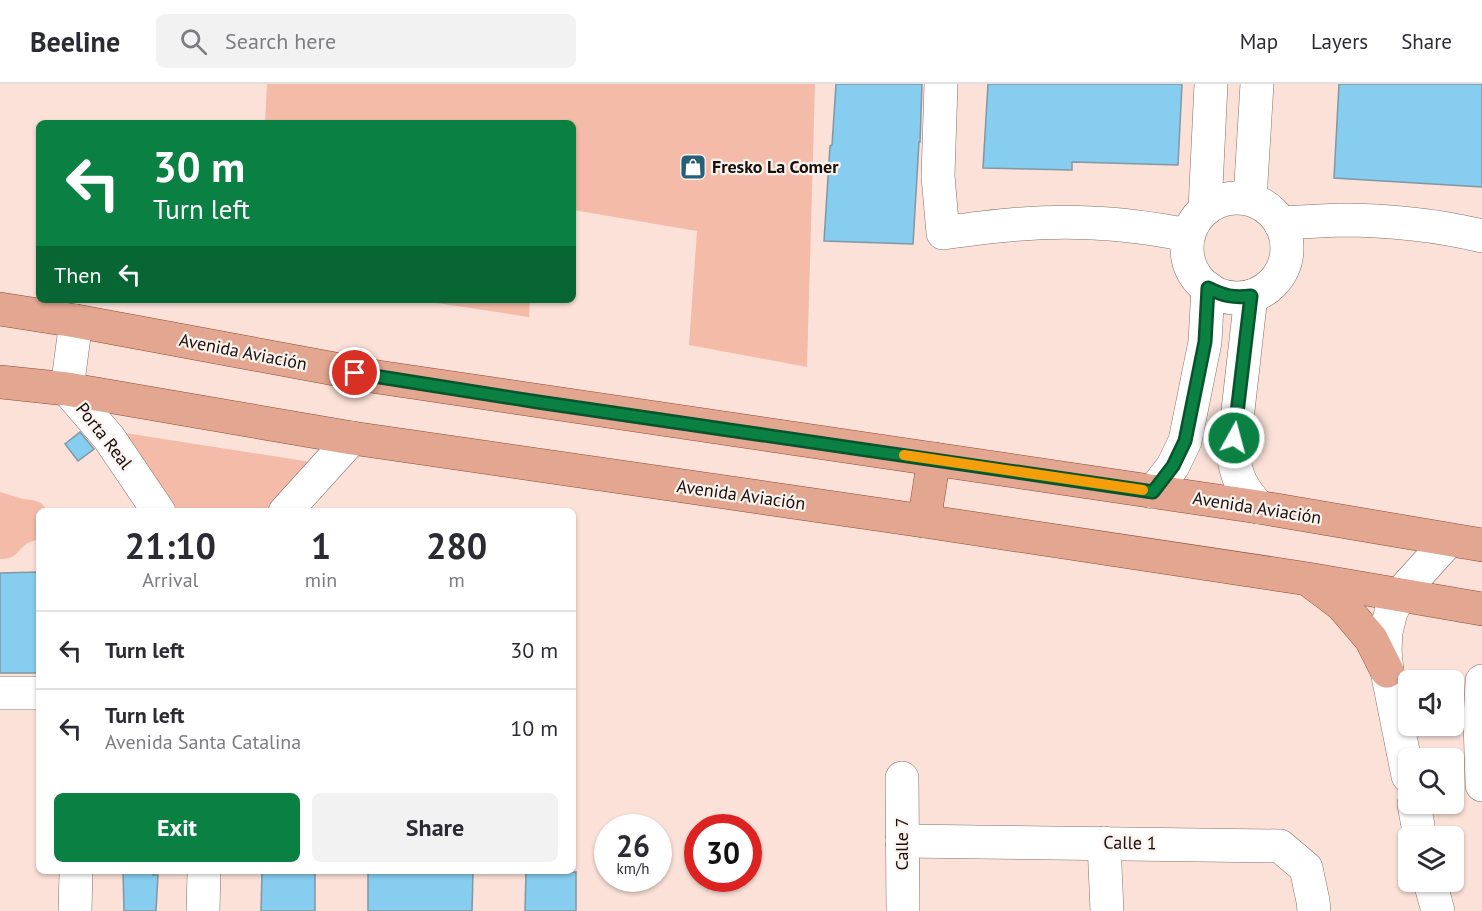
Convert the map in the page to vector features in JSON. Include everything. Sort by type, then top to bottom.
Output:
[{"type":"main road","name":"Avenida Aviación","points":[[0,309],[378,377],[1258,507],[1482,545]]},
{"type":"main road","name":"Avenida Aviación","points":[[0,382],[67,389],[352,438],[1308,579],[1482,609]]},
{"type":"main road","points":[[924,521],[934,459]]},
{"type":"main road","points":[[1308,579],[1342,605],[1371,639],[1387,671]]},
{"type":"street","points":[[941,84],[938,176],[943,233],[992,226],[1041,223],[1091,223],[1140,227],[1197,222],[1226,198],[1250,199],[1268,208],[1280,223],[1286,240],[1286,258],[1279,274],[1267,288],[1251,296],[1236,298],[1221,295],[1208,288],[1197,278],[1190,265],[1187,251],[1197,222],[1211,84]]},
{"type":"street","points":[[1250,199],[1257,84]]},
{"type":"street","points":[[1280,223],[1341,220],[1402,223],[1482,236]]},
{"type":"street","points":[[1153,492],[1173,466],[1185,441],[1205,342],[1208,288]]},
{"type":"street","points":[[1251,296],[1233,454],[1236,471],[1243,488],[1258,507]]},
{"type":"street","name":"Porta Real","points":[[76,321],[67,389],[109,438],[156,508]]},
{"type":"street","points":[[289,508],[352,438]]},
{"type":"street","points":[[1402,748],[1387,671],[1386,632],[1391,612],[1400,594],[1449,540]]},
{"type":"street","points":[[1482,681],[1480,720],[1482,785]]},
{"type":"street","points":[[0,693],[36,693]]},
{"type":"street","points":[[1464,764],[1481,775]]},
{"type":"street","name":"Calle 7","points":[[902,778],[903,911]]},
{"type":"street","name":"Calle 1","points":[[902,841],[1280,846],[1306,868],[1314,911]]},
{"type":"street","points":[[1104,843],[1107,911]]},
{"type":"street","points":[[75,911],[76,874]]},
{"type":"street","points":[[204,874],[204,911]]},
{"type":"street","points":[[1433,892],[1438,911]]},
{"type":"shaded area","name":"Fresko La Comer","points":[[267,84],[815,84],[807,367],[689,345],[697,231],[576,211],[576,120],[265,120]]},
{"type":"shaded area","points":[[437,303],[530,303],[529,317]]},
{"type":"shaded area","points":[[125,433],[311,462],[281,508],[170,508]]},
{"type":"shaded area","points":[[0,492],[41,503],[45,508],[36,508],[36,540],[26,544],[12,557],[0,559]]},
{"type":"building","points":[[836,84],[922,84],[913,244],[824,241]]},
{"type":"building","points":[[988,84],[1182,84],[1178,165],[1072,162],[1072,170],[983,168]]},
{"type":"building","points":[[1339,84],[1482,84],[1482,187],[1334,178]]},
{"type":"building","points":[[80,432],[94,449],[78,461],[65,444]]},
{"type":"building","points":[[36,572],[36,673],[0,673],[0,573]]},
{"type":"building","points":[[123,874],[158,875],[156,911],[124,911]]},
{"type":"building","points":[[262,874],[315,874],[315,911],[261,911]]},
{"type":"building","points":[[368,874],[473,874],[472,911],[368,911]]},
{"type":"building","points":[[526,874],[576,874],[576,911],[525,911]]},
{"type":"slow traffic","points":[[904,455],[1143,490]]},
{"type":"place","name":"Fresko La Comer","points":[[693,167]]},
{"type":"route","points":[[355,373],[1153,492],[1173,466],[1185,441],[1205,342],[1208,288],[1221,295],[1236,298],[1251,296],[1234,438]]}]
